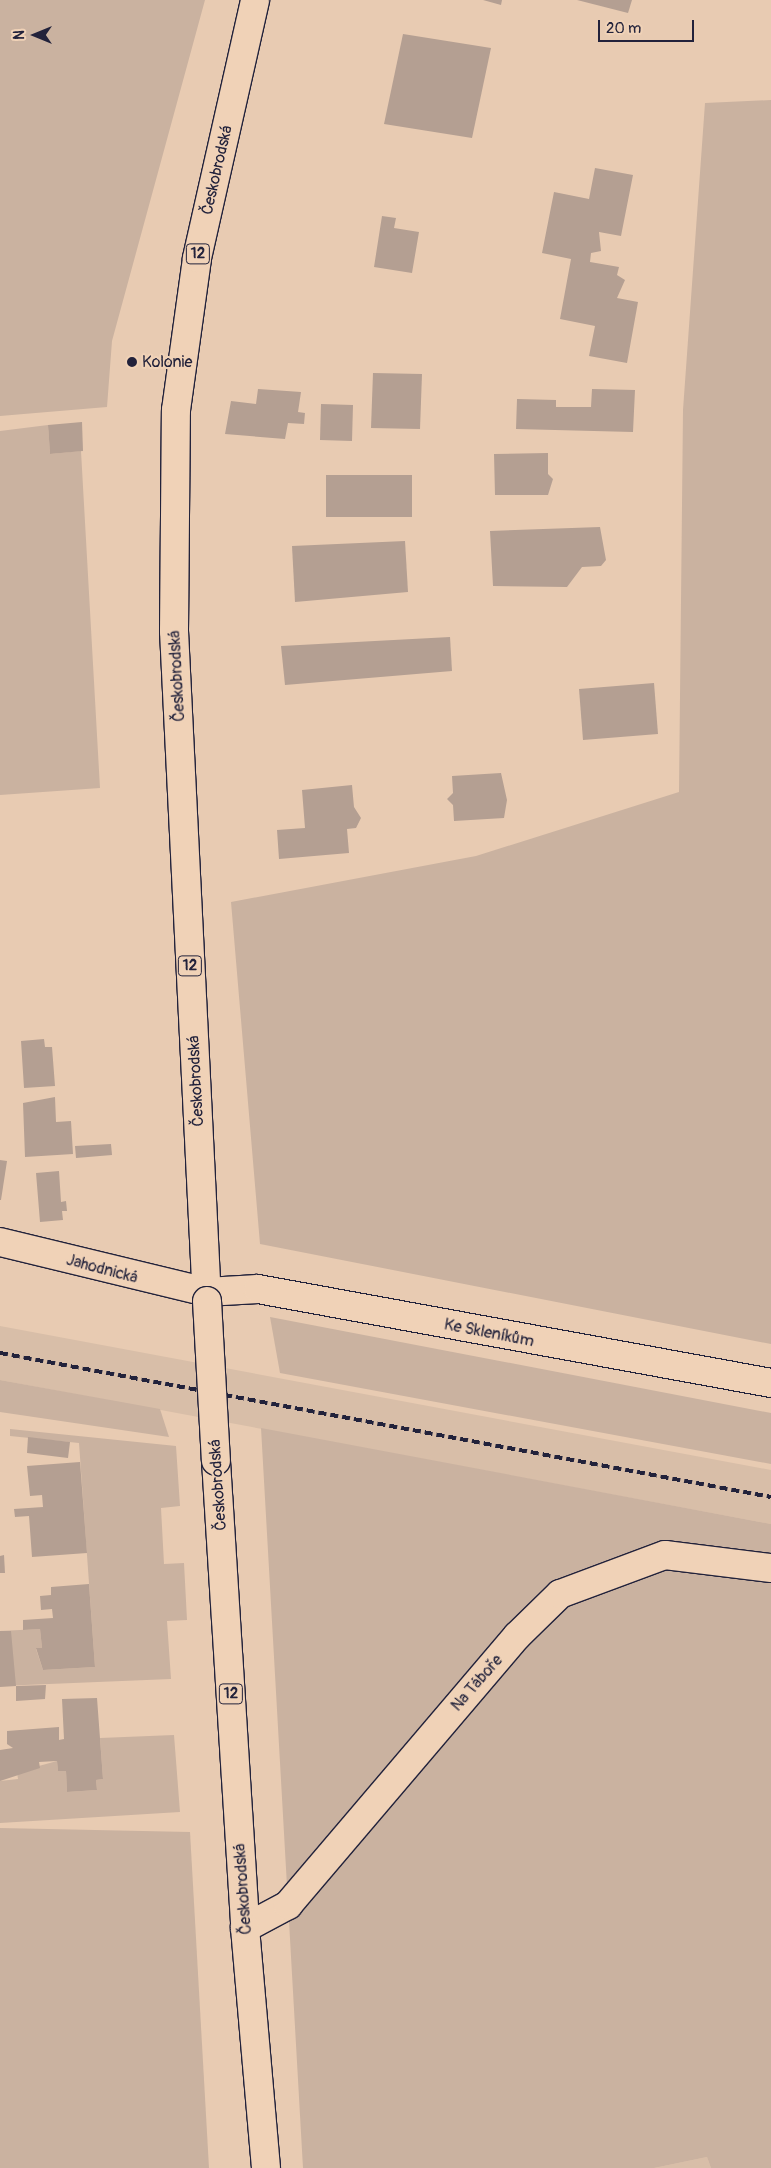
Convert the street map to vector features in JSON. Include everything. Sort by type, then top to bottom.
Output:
[{"type":"main road","name":"Českobrodská","points":[[255,0],[197,258],[176,410],[174,631],[206,1296],[245,1928],[266,2168]]},
{"type":"main road","name":"Jahodnická","points":[[0,1242],[206,1296]]},
{"type":"main road","name":"Ke Skleníkům","points":[[206,1296],[258,1289],[771,1383]]},
{"type":"main road","name":"Na Táboře","points":[[245,1928],[288,1905],[517,1636],[560,1594],[665,1555],[771,1568]]},
{"type":"shaded area","points":[[0,0],[205,0],[112,341],[107,407],[0,416]]},
{"type":"shaded area","points":[[771,100],[771,1344],[260,1244],[231,902],[476,856],[679,792],[683,410],[705,103]]},
{"type":"shaded area","points":[[48,425],[50,454],[81,451],[100,788],[0,795],[0,431]]},
{"type":"shaded area","points":[[270,1317],[771,1413],[771,1464],[280,1373]]},
{"type":"shaded area","points":[[0,1326],[771,1470],[771,1524],[0,1380]]},
{"type":"shaded area","points":[[0,1380],[160,1409],[169,1437],[0,1412]]},
{"type":"shaded area","points":[[261,1428],[771,1524],[771,2168],[711,2168],[707,2157],[654,2168],[303,2168]]},
{"type":"shaded area","points":[[10,1429],[176,1446],[180,1506],[161,1508],[164,1564],[184,1563],[187,1620],[167,1621],[171,1679],[0,1686],[0,1631],[40,1629],[42,1648],[36,1649],[43,1670],[95,1667],[79,1443],[10,1436]]},
{"type":"shaded area","points":[[174,1735],[180,1812],[0,1823],[0,1781],[18,1779],[17,1772],[57,1761],[58,1771],[66,1771],[67,1792],[97,1790],[96,1780],[103,1779],[100,1738]]},
{"type":"shaded area","points":[[0,1828],[190,1832],[209,2168],[0,2168]]},
{"type":"shaded area","points":[[707,2157],[711,2168],[654,2168]]},
{"type":"building","points":[[483,0],[502,0],[501,5]]},
{"type":"building","points":[[577,0],[632,0],[628,13]]},
{"type":"building","points":[[403,34],[491,48],[472,138],[384,124]]},
{"type":"building","points":[[595,168],[633,175],[621,236],[599,232],[601,251],[591,253],[590,262],[619,267],[617,275],[625,280],[617,298],[638,302],[627,363],[589,356],[595,326],[560,319],[571,259],[542,253],[554,192],[589,199]]},
{"type":"building","points":[[382,216],[396,218],[394,228],[419,232],[412,273],[374,267]]},
{"type":"building","points":[[373,373],[422,374],[420,429],[371,428]]},
{"type":"building","points":[[258,389],[301,392],[298,412],[305,413],[304,424],[288,423],[285,439],[225,434],[231,401],[256,404]]},
{"type":"building","points":[[592,389],[635,390],[633,432],[516,429],[517,399],[556,400],[556,407],[591,407]]},
{"type":"building","points":[[321,404],[353,405],[352,441],[320,440]]},
{"type":"building","points":[[82,422],[83,451],[50,454],[48,425]]},
{"type":"building","points":[[548,453],[548,474],[553,479],[548,495],[495,495],[494,454]]},
{"type":"building","points":[[326,475],[412,475],[412,517],[326,517]]},
{"type":"building","points":[[600,527],[606,560],[601,566],[582,567],[567,587],[493,586],[490,531]]},
{"type":"building","points":[[405,541],[408,592],[295,602],[292,546]]},
{"type":"building","points":[[450,637],[452,671],[285,685],[281,646]]},
{"type":"building","points":[[654,683],[658,734],[583,740],[579,689]]},
{"type":"building","points":[[501,773],[507,800],[504,818],[454,821],[453,805],[447,799],[453,793],[452,776]]},
{"type":"building","points":[[352,785],[354,807],[361,818],[356,828],[347,829],[349,853],[279,859],[277,830],[305,828],[302,790]]},
{"type":"building","points":[[44,1039],[45,1047],[52,1047],[55,1086],[24,1088],[21,1041]]},
{"type":"building","points":[[55,1097],[56,1122],[71,1121],[73,1154],[25,1157],[23,1103]]},
{"type":"building","points":[[111,1144],[112,1155],[76,1158],[75,1146]]},
{"type":"building","points":[[0,1160],[7,1161],[1,1200],[0,1200]]},
{"type":"building","points":[[59,1171],[61,1202],[66,1201],[67,1211],[62,1211],[63,1220],[40,1222],[36,1173]]},
{"type":"building","points":[[28,1437],[70,1442],[68,1458],[27,1453]]},
{"type":"building","points":[[80,1462],[87,1553],[32,1557],[29,1516],[15,1517],[14,1509],[43,1507],[42,1495],[30,1496],[27,1466]]},
{"type":"building","points":[[4,1555],[5,1573],[0,1573],[0,1556]]},
{"type":"building","points":[[89,1584],[95,1667],[43,1670],[36,1648],[42,1648],[40,1629],[23,1630],[23,1620],[53,1618],[52,1609],[41,1610],[40,1596],[51,1595],[51,1587]]},
{"type":"building","points":[[0,1631],[11,1631],[16,1686],[0,1687]]},
{"type":"building","points":[[46,1685],[45,1699],[16,1701],[16,1686]]},
{"type":"building","points":[[97,1698],[103,1779],[96,1780],[97,1790],[67,1792],[66,1771],[58,1771],[57,1761],[39,1762],[40,1768],[0,1781],[0,1750],[13,1748],[7,1744],[7,1731],[59,1727],[59,1740],[64,1739],[62,1699]]},
{"type":"railway","points":[[0,1353],[771,1497]]},
{"type":"place","name":"Kolonie","points":[[132,362]]}]
